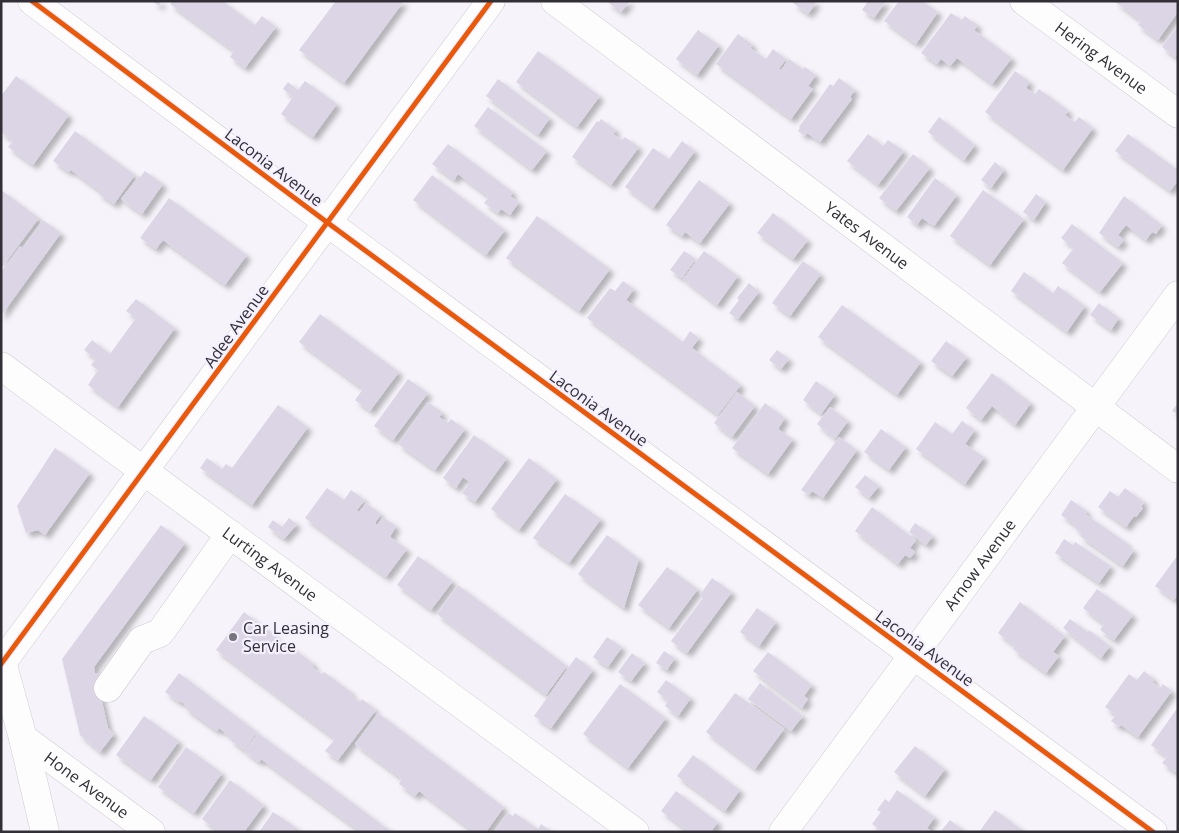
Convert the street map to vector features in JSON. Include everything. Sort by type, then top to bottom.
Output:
[{"type":"street","name":"Laconia Avenue","points":[[32,1],[328,224],[1153,832]]},
{"type":"street","name":"Adee Avenue","points":[[2,662],[328,224],[490,1]]},
{"type":"street","name":"Yates Avenue","points":[[555,1],[1178,469]]},
{"type":"street","name":"Hering Avenue","points":[[1024,1],[1178,114]]},
{"type":"street","name":"Arnow Avenue","points":[[782,832],[1178,295]]},
{"type":"street","name":"Lurting Avenue","points":[[1,366],[635,832]]},
{"type":"street","points":[[108,688],[142,640],[160,633],[230,534]]},
{"type":"street","points":[[2,662],[23,738],[45,832]]},
{"type":"street","name":"Hone Avenue","points":[[23,738],[151,832]]},
{"type":"building","points":[[152,1],[162,1],[159,6]]},
{"type":"building","points":[[173,1],[223,1],[255,25],[262,16],[276,27],[245,68],[230,57],[234,51],[170,4]]},
{"type":"building","points":[[336,1],[404,1],[344,83],[299,50]]},
{"type":"building","points":[[606,1],[630,1],[621,12]]},
{"type":"building","points":[[795,1],[814,1],[816,3],[808,14],[793,3]]},
{"type":"building","points":[[868,1],[886,1],[874,18],[862,10]]},
{"type":"building","points":[[899,1],[923,1],[938,12],[916,44],[884,21]]},
{"type":"building","points":[[1114,1],[1178,1],[1178,12],[1158,40],[1138,25],[1141,21]]},
{"type":"building","points":[[951,13],[962,20],[965,16],[978,25],[974,30],[1012,58],[992,84],[957,58],[950,66],[941,59],[937,64],[921,53]]},
{"type":"building","points":[[1178,26],[1178,53],[1175,57],[1162,47]]},
{"type":"building","points":[[698,30],[719,45],[697,75],[676,59]]},
{"type":"building","points":[[738,34],[753,45],[750,48],[766,59],[773,49],[786,59],[779,69],[781,70],[789,59],[816,75],[808,86],[813,89],[791,119],[716,64]]},
{"type":"building","points":[[538,51],[600,96],[577,127],[516,82]]},
{"type":"building","points":[[1015,71],[1030,82],[1026,88],[1035,94],[1039,89],[1069,111],[1065,115],[1070,119],[1075,122],[1079,117],[1093,128],[1063,170],[985,112]]},
{"type":"building","points":[[16,76],[69,115],[33,165],[8,147],[13,141],[1,132],[1,96]]},
{"type":"building","points":[[839,78],[855,90],[850,97],[852,99],[820,142],[807,133],[805,136],[798,131],[799,127],[830,84],[833,86]]},
{"type":"building","points":[[498,79],[550,118],[538,135],[486,96]]},
{"type":"building","points":[[305,81],[337,104],[313,137],[281,114],[293,97],[283,89],[288,82],[298,90]]},
{"type":"building","points":[[488,107],[547,151],[532,170],[474,126]]},
{"type":"building","points":[[939,117],[975,145],[964,160],[928,132]]},
{"type":"building","points":[[601,119],[616,130],[613,134],[622,140],[625,137],[639,147],[611,185],[572,157],[597,121],[599,122]]},
{"type":"building","points":[[75,131],[135,175],[114,204],[98,193],[100,191],[71,170],[69,172],[53,161]]},
{"type":"building","points":[[868,134],[883,146],[888,140],[904,151],[878,185],[847,161]]},
{"type":"building","points":[[1128,134],[1178,170],[1178,181],[1170,191],[1115,151]]},
{"type":"building","points":[[682,141],[695,151],[653,208],[625,187],[653,148],[669,159]]},
{"type":"building","points":[[448,144],[513,192],[510,196],[519,202],[510,215],[501,209],[498,213],[484,203],[489,197],[458,174],[454,180],[432,164]]},
{"type":"building","points":[[913,154],[930,168],[896,211],[879,198]]},
{"type":"building","points":[[995,162],[1004,170],[991,188],[981,180]]},
{"type":"building","points":[[145,171],[163,184],[142,214],[121,199]]},
{"type":"building","points":[[432,175],[505,230],[486,255],[413,200]]},
{"type":"building","points":[[935,178],[957,195],[934,226],[922,218],[917,225],[907,217]]},
{"type":"building","points":[[699,180],[730,203],[700,243],[685,232],[682,236],[666,225]]},
{"type":"building","points":[[1,190],[39,218],[1,269]]},
{"type":"building","points":[[983,190],[1024,219],[990,265],[950,236]]},
{"type":"building","points":[[1036,194],[1046,202],[1034,220],[1023,212]]},
{"type":"building","points":[[1124,196],[1162,225],[1156,234],[1152,232],[1146,240],[1126,225],[1118,235],[1124,240],[1118,247],[1099,233]]},
{"type":"building","points":[[169,198],[247,255],[225,285],[163,240],[156,249],[140,238]]},
{"type":"building","points":[[773,213],[808,240],[793,259],[757,233]]},
{"type":"building","points":[[537,216],[610,269],[579,311],[506,258]]},
{"type":"building","points":[[43,220],[61,233],[1,316],[1,272],[20,246],[22,248]]},
{"type":"building","points":[[1072,224],[1123,263],[1100,292],[1062,263],[1074,248],[1061,238]]},
{"type":"building","points":[[684,251],[696,259],[682,278],[670,270]]},
{"type":"building","points":[[704,251],[738,276],[717,305],[683,279]]},
{"type":"building","points":[[803,261],[821,274],[790,316],[772,303]]},
{"type":"building","points":[[1024,272],[1053,293],[1058,286],[1085,306],[1067,332],[1011,291]]},
{"type":"building","points":[[623,281],[634,289],[626,300],[683,342],[690,331],[699,338],[692,348],[741,385],[718,415],[587,318],[610,288],[615,291]]},
{"type":"building","points":[[749,283],[759,292],[738,319],[729,313],[739,300],[737,298]]},
{"type":"building","points":[[136,299],[175,328],[118,407],[88,385],[98,370],[91,365],[96,359],[84,350],[92,340],[110,354],[136,318],[126,311]]},
{"type":"building","points":[[1099,303],[1119,318],[1111,330],[1090,315]]},
{"type":"building","points":[[842,305],[921,362],[897,395],[818,337]]},
{"type":"building","points":[[320,314],[399,372],[370,411],[355,400],[363,389],[299,342]]},
{"type":"building","points":[[946,341],[967,357],[952,376],[931,361]]},
{"type":"building","points":[[777,350],[789,359],[781,369],[769,360]]},
{"type":"building","points":[[992,373],[1031,403],[1015,425],[992,406],[981,420],[966,408]]},
{"type":"building","points":[[408,379],[428,393],[393,440],[374,426]]},
{"type":"building","points":[[816,381],[835,395],[821,414],[803,400]]},
{"type":"building","points":[[737,392],[755,406],[732,437],[714,423]]},
{"type":"building","points":[[428,402],[443,413],[439,417],[448,423],[451,419],[465,429],[435,470],[398,444]]},
{"type":"building","points":[[765,403],[785,418],[778,429],[793,439],[768,474],[732,448]]},
{"type":"building","points":[[1178,403],[1178,414],[1172,411]]},
{"type":"building","points":[[278,405],[308,427],[252,505],[200,468],[207,458],[222,469],[226,464],[232,468]]},
{"type":"building","points":[[830,407],[848,421],[835,439],[817,424]]},
{"type":"building","points":[[962,421],[975,430],[965,444],[984,457],[965,484],[916,449],[935,422],[952,434]]},
{"type":"building","points":[[881,429],[906,447],[889,470],[864,452]]},
{"type":"building","points":[[474,435],[507,458],[475,502],[462,493],[470,482],[463,477],[456,488],[443,478]]},
{"type":"building","points":[[839,437],[857,450],[823,498],[812,491],[809,495],[801,490]]},
{"type":"building","points":[[55,448],[90,473],[45,535],[38,530],[26,533],[17,506]]},
{"type":"building","points":[[529,458],[557,479],[519,530],[491,509]]},
{"type":"building","points":[[865,475],[879,486],[869,498],[855,487]]},
{"type":"building","points":[[327,488],[344,500],[351,490],[365,500],[357,510],[359,512],[366,503],[381,514],[375,523],[377,525],[383,517],[396,526],[390,537],[407,549],[386,577],[305,518]]},
{"type":"building","points":[[1125,488],[1144,502],[1141,507],[1143,508],[1126,527],[1098,507],[1110,491],[1118,497]]},
{"type":"building","points":[[565,494],[601,519],[569,563],[533,538]]},
{"type":"building","points":[[1071,500],[1087,511],[1085,514],[1134,550],[1123,566],[1080,536],[1082,533],[1074,527],[1075,525],[1061,515]]},
{"type":"building","points":[[872,507],[916,540],[910,548],[915,552],[910,558],[905,555],[898,564],[855,531]]},
{"type":"building","points":[[289,518],[297,524],[284,539],[268,527],[273,520],[282,527]]},
{"type":"building","points":[[915,523],[933,536],[926,545],[909,532]]},
{"type":"building","points":[[161,525],[185,543],[94,667],[95,673],[99,673],[104,692],[100,693],[108,728],[114,734],[100,752],[80,735],[62,659]]},
{"type":"building","points":[[607,535],[639,559],[624,608],[578,574]]},
{"type":"building","points":[[1064,539],[1073,545],[1075,542],[1111,566],[1099,583],[1055,553]]},
{"type":"building","points":[[1178,555],[1178,594],[1174,600],[1155,586]]},
{"type":"building","points":[[418,556],[453,581],[431,610],[397,585]]},
{"type":"building","points":[[667,567],[698,589],[669,628],[638,605]]},
{"type":"building","points":[[712,578],[732,592],[687,653],[671,641],[703,598],[700,595]]},
{"type":"building","points":[[458,585],[567,666],[546,695],[437,614]]},
{"type":"building","points":[[1097,589],[1133,615],[1114,640],[1100,630],[1104,624],[1083,608]]},
{"type":"building","points":[[1020,602],[1065,636],[1053,652],[1059,656],[1046,673],[1013,649],[1015,646],[998,633]]},
{"type":"building","points":[[757,608],[776,622],[759,646],[740,632]]},
{"type":"building","points":[[244,612],[258,623],[256,625],[261,629],[263,626],[276,637],[275,639],[285,646],[287,644],[314,664],[312,666],[316,670],[322,674],[324,672],[351,692],[350,694],[360,702],[362,699],[376,710],[338,760],[325,751],[335,739],[216,650]]},
{"type":"building","points":[[1070,619],[1088,632],[1089,630],[1110,646],[1101,658],[1063,628]]},
{"type":"building","points":[[607,637],[622,647],[608,667],[593,657]]},
{"type":"building","points":[[664,651],[675,658],[667,670],[656,663]]},
{"type":"building","points":[[768,652],[812,685],[804,696],[808,699],[802,708],[753,671]]},
{"type":"building","points":[[632,653],[645,663],[631,681],[618,672]]},
{"type":"building","points":[[576,657],[593,670],[551,728],[534,716]]},
{"type":"building","points":[[1144,671],[1154,679],[1152,682],[1160,688],[1163,684],[1172,691],[1138,737],[1121,725],[1119,727],[1111,721],[1116,715],[1105,707],[1129,674],[1137,680]]},
{"type":"building","points":[[179,673],[257,732],[244,750],[230,740],[232,738],[219,728],[217,731],[185,708],[186,705],[165,692]]},
{"type":"building","points":[[666,680],[691,698],[678,716],[665,706],[668,700],[657,692]]},
{"type":"building","points":[[760,683],[803,716],[791,731],[748,699]]},
{"type":"building","points":[[620,684],[666,718],[628,768],[583,734]]},
{"type":"building","points":[[735,693],[784,729],[755,769],[706,732]]},
{"type":"building","points":[[1176,710],[1178,711],[1178,774],[1162,763],[1167,757],[1151,745]]},
{"type":"building","points":[[378,713],[504,807],[486,832],[474,832],[419,791],[415,796],[399,784],[402,779],[355,744]]},
{"type":"building","points":[[144,716],[179,741],[151,780],[116,755]]},
{"type":"building","points":[[258,733],[392,832],[361,832],[261,759],[259,762],[244,751]]},
{"type":"building","points":[[915,746],[945,769],[925,796],[894,772]]},
{"type":"building","points":[[186,747],[222,773],[194,813],[158,787]]},
{"type":"building","points":[[693,755],[740,790],[725,811],[677,776]]},
{"type":"building","points":[[230,780],[264,805],[244,832],[219,832],[202,819]]},
{"type":"building","points":[[897,790],[935,817],[927,828],[932,832],[882,832],[872,824],[881,812],[877,810],[885,799],[889,802]]},
{"type":"building","points":[[676,791],[718,822],[711,832],[689,832],[661,811]]},
{"type":"building","points":[[995,810],[1021,829],[1019,832],[979,832]]},
{"type":"building","points":[[273,812],[291,824],[301,832],[259,832]]},
{"type":"building","points":[[508,813],[513,816],[515,813],[538,829],[541,824],[552,832],[494,832]]},
{"type":"building","points":[[950,820],[966,832],[940,832]]},
{"type":"cycle path","points":[[32,1],[328,223],[1153,832]]},
{"type":"cycle path","points":[[1,664],[491,1]]},
{"type":"place","name":"Car Leasing Service","points":[[233,637]]}]
